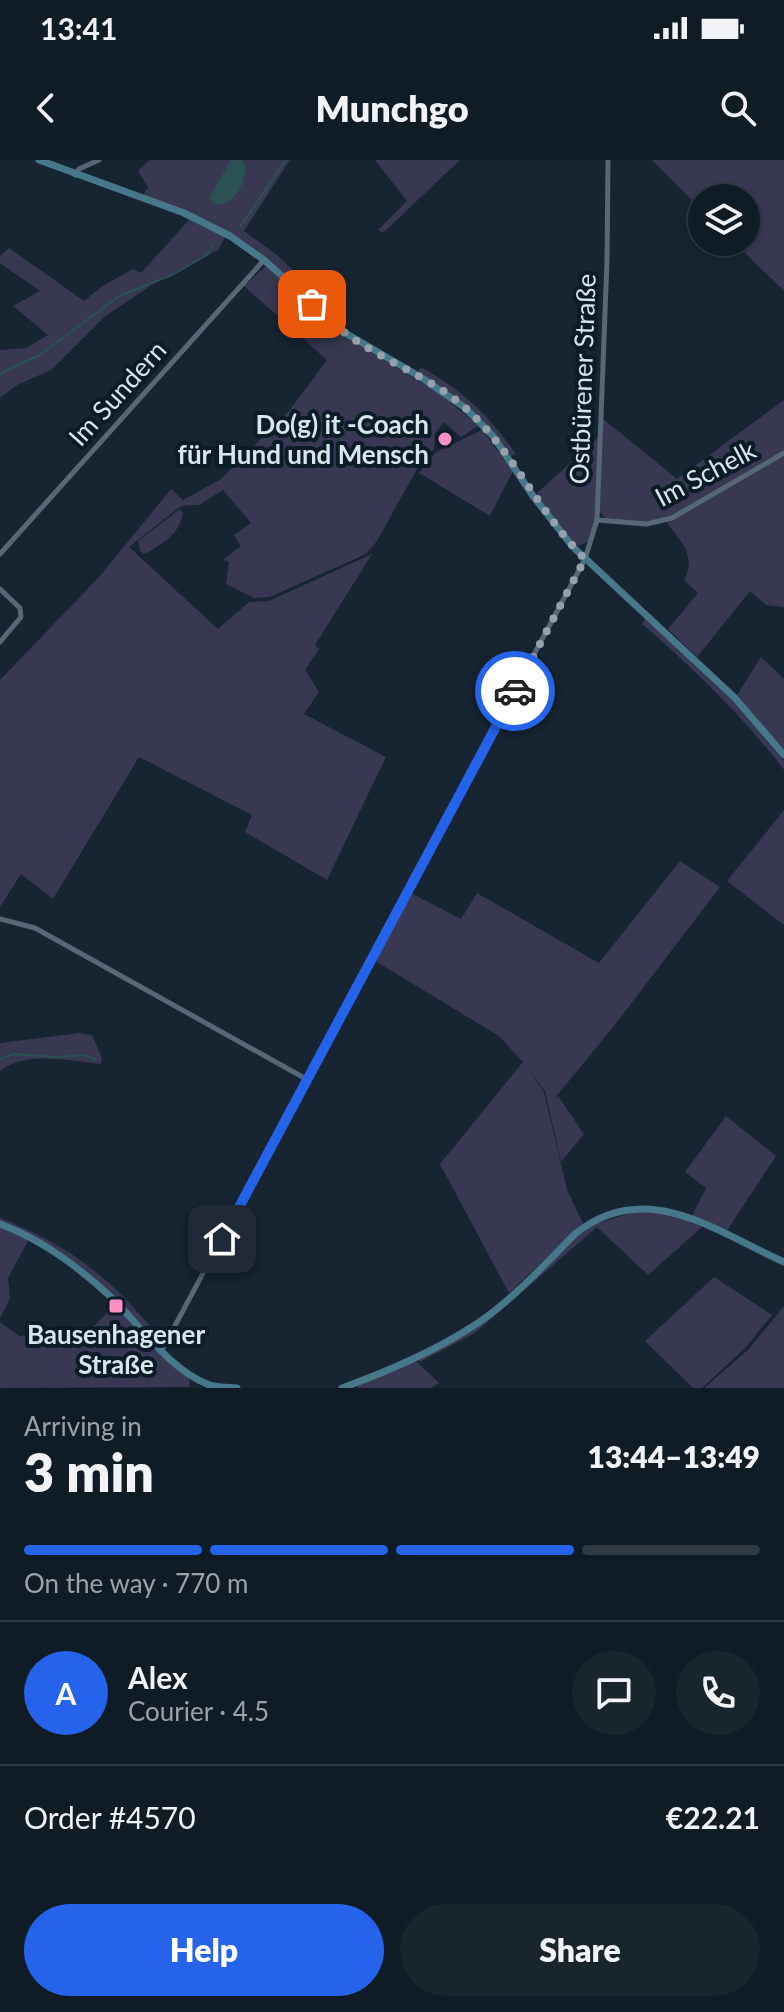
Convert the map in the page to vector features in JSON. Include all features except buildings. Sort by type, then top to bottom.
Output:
[{"type":"street","points":[[39,160],[196,219],[230,236],[264,260],[347,334],[464,407],[493,436],[552,522],[585,559],[734,697],[784,755]]},
{"type":"street","points":[[75,175],[79,169],[99,160]]},
{"type":"street","name":"Ostbürener Straße","points":[[585,559],[597,520],[608,160]]},
{"type":"street","name":"Im Sundern","points":[[0,554],[264,260]]},
{"type":"street","name":"Im Schelk","points":[[597,520],[647,524],[672,518],[784,453]]},
{"type":"street","points":[[162,1350],[585,559]]},
{"type":"street","points":[[0,589],[20,608],[21,617],[0,642]]},
{"type":"street","points":[[0,919],[35,928],[308,1080]]},
{"type":"street","points":[[342,1388],[414,1358],[470,1329],[586,1224],[611,1214],[644,1208],[669,1210],[784,1262]]},
{"type":"street","points":[[0,1224],[41,1243],[77,1267],[162,1350],[204,1383],[237,1388]]},
{"type":"street","points":[[195,1388],[204,1383]]},
{"type":"shaded area","points":[[149,160],[290,160],[244,231],[278,256],[318,294],[312,301],[266,258],[238,237],[191,214],[143,196],[148,187],[138,171]]},
{"type":"shaded area","points":[[231,160],[241,160],[245,164],[244,178],[229,201],[216,205],[209,198]]},
{"type":"shaded area","points":[[375,160],[460,160],[383,233],[378,230],[407,201]]},
{"type":"shaded area","points":[[652,160],[784,160],[784,291],[748,256],[760,256],[760,184],[688,184],[688,196]]},
{"type":"shaded area","points":[[189,220],[225,237],[218,250],[150,286],[104,317],[51,370],[17,385],[0,398],[0,350],[26,348],[48,335],[13,306],[40,291],[0,263],[0,256],[9,248],[84,301],[101,287],[133,269],[141,273]]},
{"type":"shaded area","points":[[266,266],[345,337],[442,395],[478,426],[461,437],[444,422],[435,433],[434,449],[422,460],[377,541],[366,554],[270,597],[254,598],[226,584],[229,562],[223,560],[241,546],[234,535],[251,523],[223,490],[199,505],[181,506],[129,547],[218,629],[249,602],[269,601],[372,554],[315,645],[319,649],[305,670],[319,692],[304,714],[386,757],[327,880],[245,832],[252,815],[139,757],[53,899],[21,874],[0,907],[0,680],[100,576],[171,489],[183,500],[221,479],[289,411],[327,360],[244,286]]},
{"type":"shaded area","points":[[421,367],[474,404],[516,454],[511,456],[469,408],[418,371]]},
{"type":"shaded area","points":[[784,400],[784,451],[671,517],[646,522],[606,519],[598,510],[602,418],[677,479]]},
{"type":"shaded area","points":[[482,430],[513,471],[490,516],[419,473],[436,452]]},
{"type":"shaded area","points":[[599,437],[595,520],[588,542],[577,546],[536,494]]},
{"type":"shaded area","points":[[784,456],[784,607],[766,605],[750,591],[697,657],[668,629],[698,593],[684,580],[688,571],[688,556],[667,523]]},
{"type":"shaded area","points":[[180,509],[183,514],[181,521],[170,537],[149,552],[144,554],[140,551],[138,541]]},
{"type":"shaded area","points":[[646,618],[731,699],[784,761],[784,770],[716,693],[642,624]]},
{"type":"shaded area","points":[[761,657],[784,679],[784,751],[737,695]]},
{"type":"shaded area","points":[[784,810],[784,925],[727,881]]},
{"type":"shaded area","points":[[680,861],[720,887],[554,1099],[558,1096],[584,1134],[561,1162],[545,1091],[529,1071],[544,1092],[567,1190],[583,1223],[509,1293],[440,1164],[523,1062],[499,1036],[372,959],[409,892],[461,919],[477,893],[599,963]]},
{"type":"shaded area","points":[[80,1033],[92,1035],[102,1058],[101,1064],[35,1059],[0,1071],[0,1043]]},
{"type":"shaded area","points":[[726,1116],[776,1156],[726,1232],[692,1216],[706,1188],[685,1172]]},
{"type":"shaded area","points":[[634,1212],[667,1212],[702,1227],[648,1275],[597,1227],[475,1333],[420,1362],[418,1359],[471,1331],[589,1226]]},
{"type":"shaded area","points":[[0,1218],[54,1244],[91,1268],[119,1292],[164,1341],[158,1342],[81,1266],[45,1242],[0,1222]]},
{"type":"shaded area","points":[[0,1227],[29,1239],[8,1278],[10,1298],[0,1319]]},
{"type":"shaded area","points":[[714,1277],[772,1315],[745,1348],[702,1388],[693,1388],[645,1341]]},
{"type":"shaded area","points":[[115,1305],[189,1377],[190,1387],[0,1388],[0,1322],[19,1336],[77,1334],[92,1328]]},
{"type":"shaded area","points":[[784,1306],[784,1388],[704,1388],[749,1349]]},
{"type":"shaded area","points":[[415,1360],[439,1383],[431,1388],[358,1388],[357,1384]]},
{"type":"waterway","points":[[240,227],[286,160]]},
{"type":"waterway","points":[[0,376],[40,355],[119,296],[174,274],[207,255],[214,242]]},
{"type":"waterway","points":[[0,1059],[13,1054],[84,1055],[96,1060]]},
{"type":"way so far","points":[[312,304],[362,345],[447,393],[464,407],[493,436],[552,522],[585,559],[515,691]]},
{"type":"place","name":"Do(g) it -Coach für Hund und Mensch","points":[[445,439]]},
{"type":"place","name":"Bausenhagener Straße","points":[[116,1306]]},
{"type":"route","points":[[222,1239],[515,691]]}]
